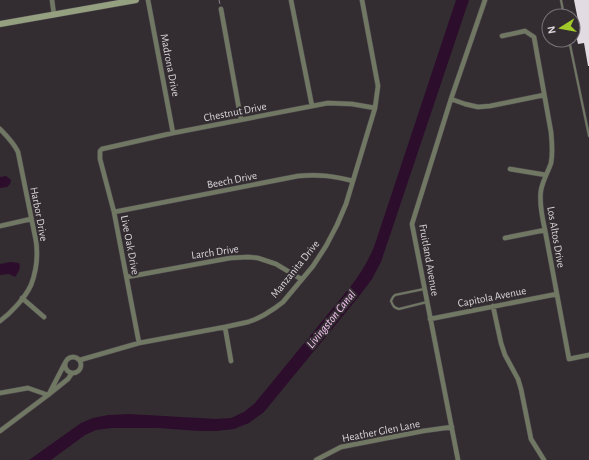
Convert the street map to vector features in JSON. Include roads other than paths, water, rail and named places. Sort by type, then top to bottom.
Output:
[{"type":"main road","points":[[0,24],[136,0]]},
{"type":"street","points":[[52,0],[54,14]]},
{"type":"street","name":"Madrona Drive","points":[[148,0],[173,133]]},
{"type":"street","points":[[292,0],[312,106]]},
{"type":"street","name":"Manzanita Drive","points":[[80,360],[139,343],[248,322],[264,316],[283,302],[313,266],[337,225],[346,204],[375,108],[378,86],[362,0]]},
{"type":"street","name":"Fruitland Avenue","points":[[458,460],[412,224],[451,99],[485,0]]},
{"type":"street","points":[[221,9],[241,120]]},
{"type":"street","name":"Los Altos Drive","points":[[502,36],[525,31],[534,38],[551,132],[552,147],[551,163],[541,191],[541,209],[569,359],[589,355]]},
{"type":"street","points":[[451,99],[478,107],[544,95]]},
{"type":"street","name":"Chestnut Drive","points":[[100,151],[104,148],[173,133],[328,103],[352,104],[375,108]]},
{"type":"street","name":"Harbor Drive","points":[[0,129],[16,147],[18,152],[37,249],[36,265],[31,285],[16,307],[0,322]]},
{"type":"street","name":"Live Oak Drive","points":[[100,151],[100,159],[114,212],[139,343]]},
{"type":"street","points":[[510,169],[546,175]]},
{"type":"street","name":"Beech Drive","points":[[114,212],[298,176],[334,176],[353,181]]},
{"type":"street","points":[[0,226],[31,219]]},
{"type":"street","points":[[505,238],[545,230]]},
{"type":"street","name":"Larch Drive","points":[[127,276],[230,258],[244,257],[258,258],[276,264],[301,279]]},
{"type":"street","name":"Capitola Avenue","points":[[430,318],[557,294]]},
{"type":"street","points":[[22,298],[44,316]]},
{"type":"street","points":[[493,306],[500,343],[504,355],[518,380],[521,389],[531,439],[544,460]]},
{"type":"street","points":[[225,326],[231,361]]},
{"type":"street","points":[[0,431],[48,395],[68,379],[72,373],[77,372],[81,364],[78,358],[73,357],[68,359],[48,395]]},
{"type":"street","points":[[65,363],[66,368],[72,373]]},
{"type":"street","points":[[0,393],[28,388],[48,395]]},
{"type":"street","name":"Heather Glen Lane","points":[[316,460],[341,447],[423,431],[452,427]]},
{"type":"lane","points":[[571,48],[589,136]]},
{"type":"lane","points":[[424,289],[395,295],[391,301],[394,307],[399,309],[427,302]]},
{"type":"water","name":"Livingston Canal","points":[[456,0],[469,0],[381,262],[372,279],[360,295],[264,412],[249,423],[234,429],[216,431],[158,428],[112,428],[96,430],[85,435],[51,460],[29,460],[81,423],[93,418],[108,415],[129,414],[216,419],[231,418],[244,412],[255,403],[351,286],[370,255],[375,244]]},
{"type":"water","points":[[6,176],[11,180],[10,184],[7,187],[0,188],[0,177]]},
{"type":"water","points":[[10,262],[19,263],[20,267],[15,277],[9,274],[0,275],[0,264]]}]
